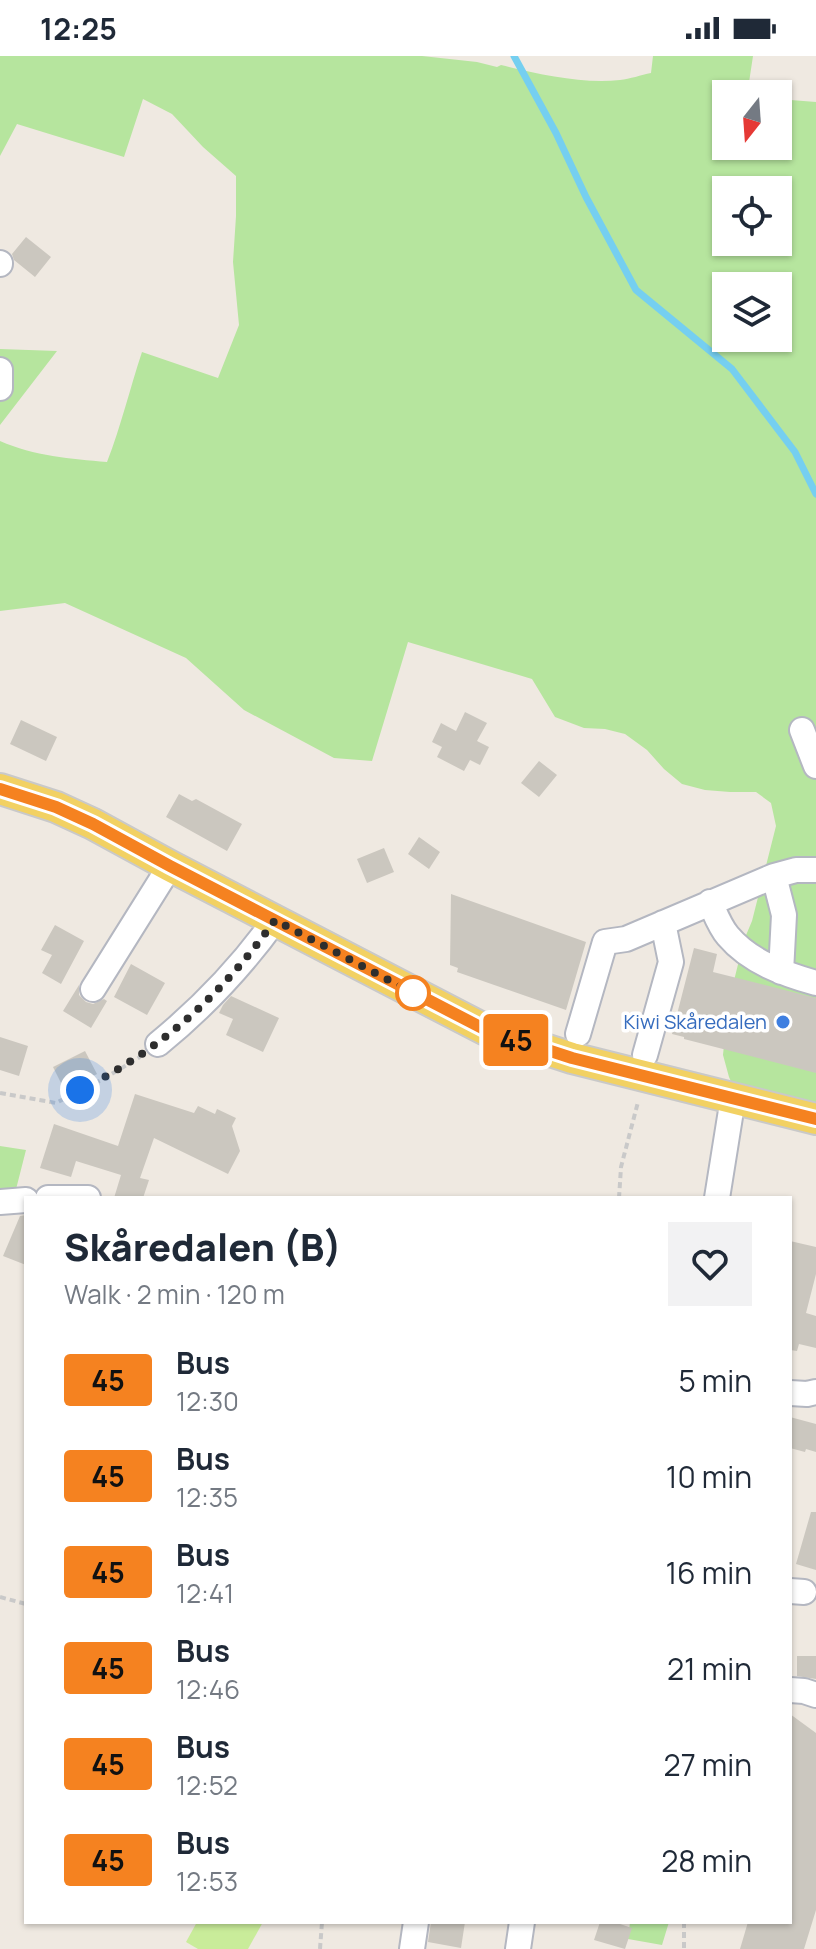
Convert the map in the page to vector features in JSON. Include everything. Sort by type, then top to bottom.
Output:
[{"type":"main road","points":[[0,789],[56,807],[486,1030],[572,1058],[816,1119]]},
{"type":"street","points":[[0,370],[0,388]]},
{"type":"street","points":[[802,730],[816,766]]},
{"type":"street","points":[[93,989],[170,866]]},
{"type":"street","points":[[578,1034],[605,942],[626,939],[774,876],[796,870],[816,870]]},
{"type":"street","points":[[774,876],[784,915],[781,972]]},
{"type":"street","points":[[710,902],[725,934],[744,951],[781,972],[816,983]]},
{"type":"street","points":[[158,1044],[205,1003],[275,920]]},
{"type":"street","points":[[645,1055],[671,962],[663,923]]},
{"type":"street","points":[[717,1196],[733,1098]]},
{"type":"street","points":[[0,1202],[24,1200]]},
{"type":"street","points":[[792,1393],[816,1392]]},
{"type":"street","points":[[792,1690],[816,1695]]},
{"type":"street","points":[[412,1949],[416,1924]]},
{"type":"street","points":[[518,1949],[522,1924]]},
{"type":"path","points":[[0,1093],[56,1103],[105,1078],[158,1044]]},
{"type":"path","points":[[619,1196],[621,1167],[639,1096]]},
{"type":"path","points":[[0,1597],[24,1603]]},
{"type":"path","points":[[320,1949],[322,1924]]},
{"type":"path","points":[[684,1924],[684,1949]]},
{"type":"green space","points":[[0,56],[422,56],[605,81],[651,73],[653,56],[753,56],[749,80],[712,80],[712,160],[792,160],[792,100],[816,102],[816,1121],[740,1102],[723,1055],[728,1005],[776,826],[771,803],[756,792],[705,790],[682,784],[647,750],[625,734],[584,728],[555,717],[532,679],[408,642],[372,761],[334,758],[244,710],[186,658],[65,603],[0,611],[0,441],[39,453],[107,462],[142,352],[218,378],[239,325],[233,262],[236,176],[172,114],[143,99],[124,157],[17,124],[0,156]]},
{"type":"green space","points":[[0,349],[57,351],[0,425]]},
{"type":"green space","points":[[0,1146],[26,1150],[13,1201],[0,1202]]},
{"type":"green space","points":[[196,1924],[262,1924],[248,1949],[198,1949],[186,1942]]},
{"type":"green space","points":[[630,1924],[668,1924],[662,1945],[628,1939]]},
{"type":"building","points":[[26,237],[51,257],[35,277],[14,260],[12,254]]},
{"type":"building","points":[[465,712],[487,723],[477,741],[489,747],[480,765],[470,760],[464,771],[437,757],[442,747],[432,742],[441,723],[456,731]]},
{"type":"building","points":[[21,720],[57,737],[46,761],[10,744]]},
{"type":"building","points":[[539,761],[557,775],[539,797],[521,783]]},
{"type":"building","points":[[179,794],[192,801],[196,799],[242,824],[227,851],[166,817]]},
{"type":"building","points":[[419,837],[440,852],[429,869],[408,854]]},
{"type":"building","points":[[384,848],[394,872],[367,883],[357,859]]},
{"type":"building","points":[[451,894],[586,942],[566,1010],[457,972],[458,968],[450,965]]},
{"type":"building","points":[[55,925],[84,941],[61,984],[42,973],[52,955],[41,950]]},
{"type":"building","points":[[694,948],[717,954],[713,972],[816,998],[816,1073],[672,1034]]},
{"type":"building","points":[[131,964],[165,983],[147,1015],[114,997]]},
{"type":"building","points":[[79,985],[79,995],[86,1002],[107,1001],[91,1028],[63,1011]]},
{"type":"building","points":[[231,996],[279,1018],[263,1052],[226,1035],[233,1019],[219,1013]]},
{"type":"building","points":[[0,1037],[28,1046],[19,1076],[0,1070]]},
{"type":"building","points":[[85,1051],[97,1074],[65,1091],[53,1067]]},
{"type":"building","points":[[135,1094],[194,1113],[198,1106],[215,1114],[217,1109],[236,1118],[232,1126],[240,1151],[228,1174],[154,1138],[140,1178],[149,1180],[144,1196],[115,1196],[121,1175],[76,1161],[71,1177],[40,1168],[54,1124],[118,1146]]},
{"type":"building","points":[[24,1215],[24,1264],[3,1256],[20,1216]]},
{"type":"building","points":[[792,1241],[816,1247],[816,1274],[806,1313],[816,1316],[816,1348],[799,1344],[797,1351],[792,1350]]},
{"type":"building","points":[[792,1418],[816,1424],[816,1452],[806,1449],[805,1452],[792,1449]]},
{"type":"building","points":[[811,1512],[816,1512],[816,1570],[796,1564]]},
{"type":"building","points":[[797,1656],[816,1656],[816,1679],[797,1676]]},
{"type":"building","points":[[792,1715],[816,1733],[816,1910],[804,1949],[740,1949],[747,1924],[792,1924]]},
{"type":"building","points":[[431,1924],[465,1924],[461,1948],[428,1942]]},
{"type":"building","points":[[599,1924],[620,1924],[632,1928],[625,1949],[594,1940]]},
{"type":"waterway","points":[[514,56],[636,290],[732,369],[795,452],[816,494]]},
{"type":"bus line","name":"45","points":[[0,789],[34,798],[93,824],[486,1030],[572,1058],[816,1119]]},
{"type":"place","name":"Kiwi Skåredalen","points":[[783,1022]]},
{"type":"route","points":[[80,1090],[141,1056],[179,1027],[205,1003],[275,920],[413,993]]}]
